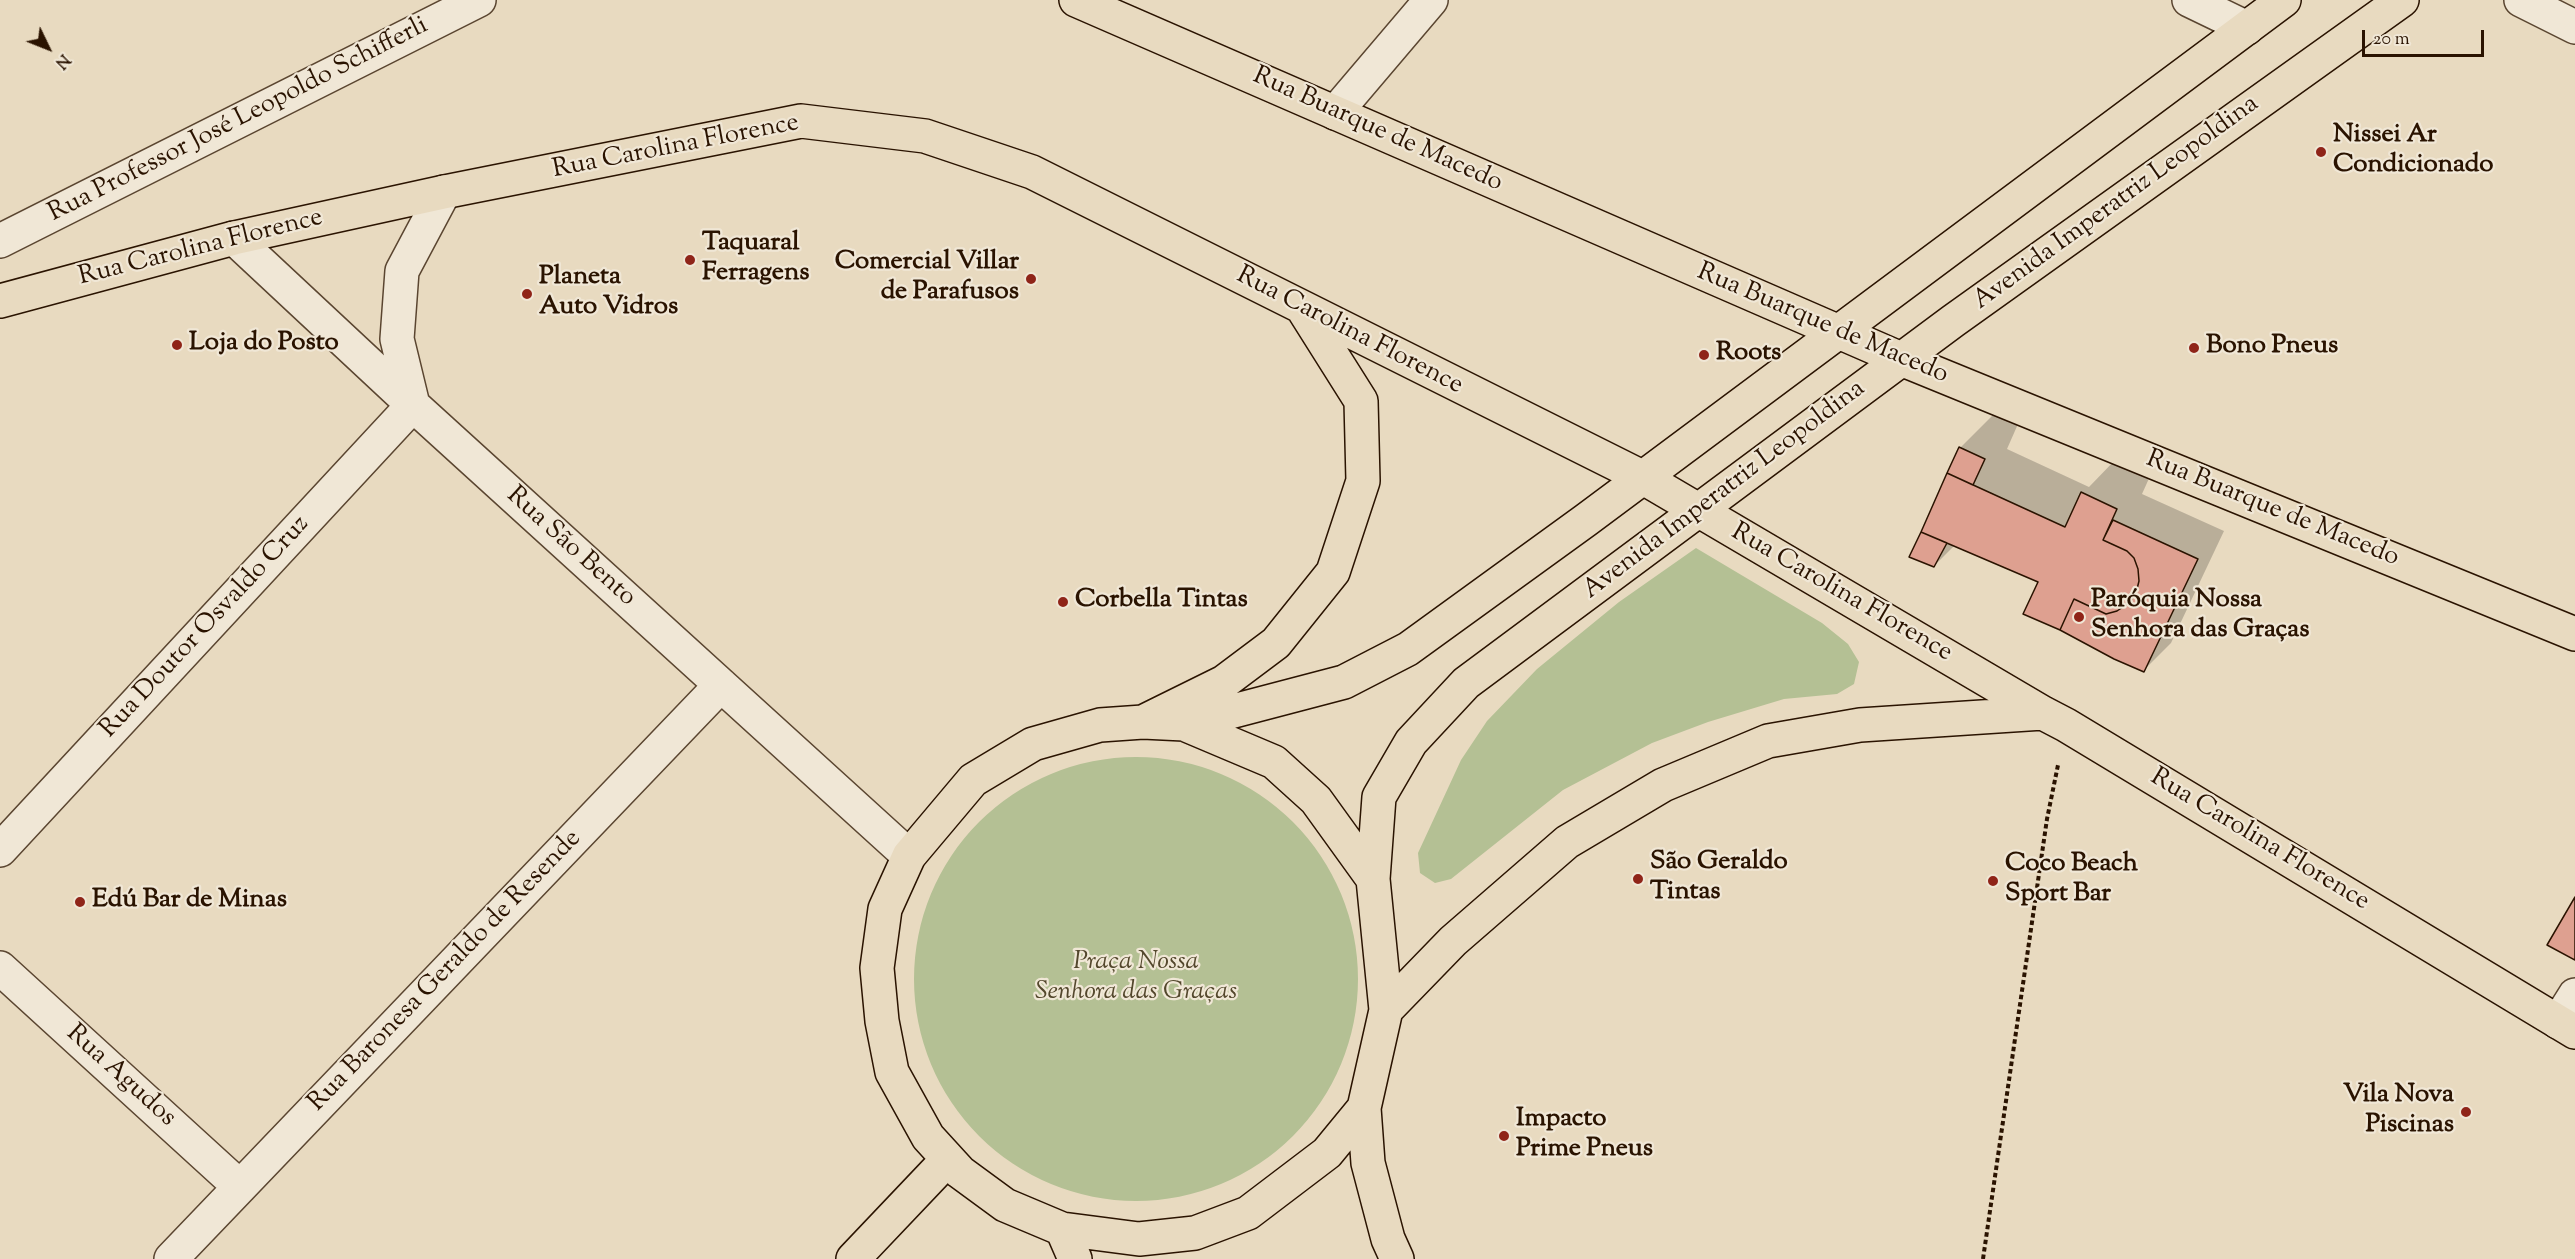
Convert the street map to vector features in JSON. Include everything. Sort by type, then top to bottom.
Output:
[{"type":"main road","name":"Rua Buarque de Macedo","points":[[1076,0],[1901,359],[2575,634]]},
{"type":"main road","points":[[1364,1108],[1327,1153],[1248,1213],[1195,1233],[1139,1239],[1062,1229],[1005,1205],[960,1172],[928,1137],[892,1072],[882,1021],[877,968],[885,909],[909,855],[973,780],[1034,744],[1100,725],[1143,722],[1184,724],[1344,682],[1408,649],[2284,0]]},
{"type":"main road","name":"Avenida Imperatriz Leopoldina","points":[[1373,879],[1379,796],[1411,742],[1466,683],[1901,359],[2402,0]]},
{"type":"main road","name":"Rua Carolina Florence","points":[[0,301],[234,238],[444,192],[801,121],[925,136],[1032,172],[1642,477],[2055,719],[2567,1027]]},
{"type":"main road","points":[[1143,722],[1224,681],[1276,643],[1333,572],[1363,481],[1361,401],[1302,309]]},
{"type":"main road","points":[[1386,1010],[1453,941],[1567,842],[1664,785],[1768,741],[1860,725],[2055,719]]},
{"type":"main road","points":[[1184,724],[1274,762],[1316,800],[1373,879],[1386,1010],[1364,1108],[1368,1163],[1388,1239],[1397,1259]]},
{"type":"main road","points":[[853,1259],[948,1159]]},
{"type":"main road","points":[[1062,1229],[1075,1259]]},
{"type":"street","name":"Rua Professor José Leopoldo Schifferli","points":[[0,241],[479,0]]},
{"type":"street","points":[[1335,113],[1431,0]]},
{"type":"street","points":[[2189,0],[2247,28]]},
{"type":"street","points":[[2520,0],[2575,27]]},
{"type":"street","points":[[412,405],[397,339],[402,271],[444,192]]},
{"type":"street","name":"Rua São Bento","points":[[234,238],[412,405],[909,855]]},
{"type":"street","name":"Rua Doutor Osvaldo Cruz","points":[[0,850],[412,405]]},
{"type":"street","name":"Rua Baronesa Geraldo de Resende","points":[[171,1259],[720,685]]},
{"type":"street","name":"Rua Agudos","points":[[0,968],[240,1187]]},
{"type":"street","points":[[2567,1027],[2575,995]]},
{"type":"path","points":[[1983,1259],[2047,819],[2055,719]]},
{"type":"green space","points":[[1696,548],[1822,623],[1848,644],[1859,662],[1854,684],[1837,694],[1784,699],[1708,722],[1652,743],[1563,790],[1451,879],[1435,883],[1420,873],[1418,853],[1461,760],[1487,721],[1537,669],[1619,602]]},
{"type":"green space","name":"Praça Nossa Senhora das Graças","points":[[1136,757],[1179,761],[1221,774],[1259,794],[1293,822],[1321,856],[1341,894],[1354,936],[1358,979],[1354,1022],[1341,1064],[1321,1102],[1293,1136],[1259,1164],[1221,1184],[1179,1197],[1136,1201],[1093,1197],[1051,1184],[1013,1164],[979,1136],[951,1102],[931,1064],[918,1022],[914,979],[918,936],[931,894],[951,856],[979,822],[1013,794],[1051,774],[1093,761]]},
{"type":"building","points":[[1959,447],[1985,459],[1973,485],[1947,473]]},
{"type":"building","points":[[1947,473],[2065,527],[2081,492],[2117,509],[2103,540],[2127,551],[2134,558],[2139,581],[2136,593],[2129,603],[2117,611],[2106,614],[2074,599],[2060,630],[2023,614],[2038,582],[1921,532]]},
{"type":"building","points":[[2113,520],[2198,559],[2144,672],[2060,630],[2074,599],[2106,614],[2117,611],[2129,603],[2136,593],[2139,581],[2134,558],[2127,551],[2103,540]]},
{"type":"building","points":[[1921,532],[1947,543],[1934,567],[1909,557]]},
{"type":"building","points":[[2575,897],[2575,960],[2547,945]]},
{"type":"place","name":"Nissei Ar Condicionado","points":[[2321,152]]},
{"type":"place","name":"Taquaral Ferragens","points":[[690,260]]},
{"type":"place","name":"Comercial Villar de Parafusos","points":[[1031,279]]},
{"type":"place","name":"Planeta Auto Vidros","points":[[527,294]]},
{"type":"place","name":"Loja do Posto","points":[[177,345]]},
{"type":"place","name":"Bono Pneus","points":[[2194,348]]},
{"type":"place","name":"Roots","points":[[1704,355]]},
{"type":"place","name":"Corbella Tintas","points":[[1063,602]]},
{"type":"place","name":"Paróquia Nossa Senhora das Graças","points":[[2079,617]]},
{"type":"place","name":"São Geraldo Tintas","points":[[1638,879]]},
{"type":"place","name":"Coco Beach Sport Bar","points":[[1993,881]]},
{"type":"place","name":"Edú Bar de Minas","points":[[80,902]]},
{"type":"place","name":"Vila Nova Piscinas","points":[[2466,1112]]},
{"type":"place","name":"Impacto Prime Pneus","points":[[1504,1136]]}]
